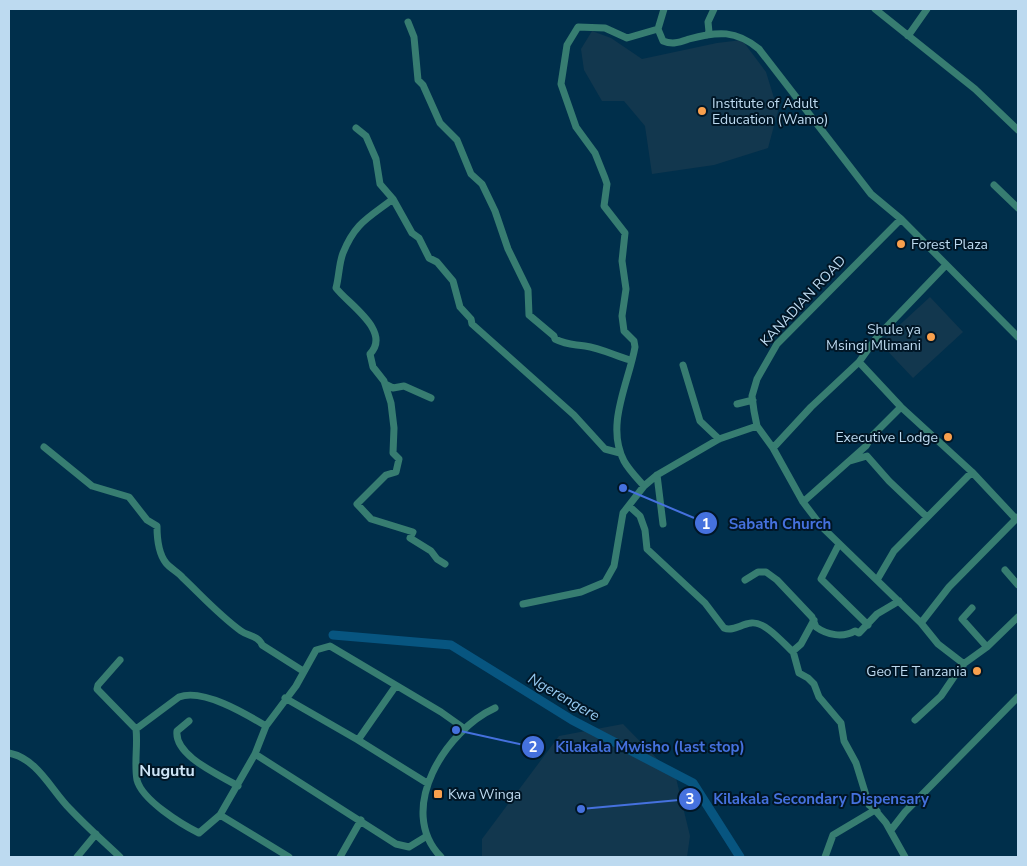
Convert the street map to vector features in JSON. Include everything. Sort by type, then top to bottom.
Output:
[{"type":"street","points":[[664,9],[658,29],[663,41],[671,43],[708,35],[736,34],[759,48],[870,194],[900,219],[1018,337]]},
{"type":"street","points":[[708,35],[710,32],[708,22],[714,9]]},
{"type":"street","points":[[875,9],[975,89],[1018,130]]},
{"type":"street","points":[[908,36],[927,9]]},
{"type":"street","points":[[408,22],[414,38],[418,80],[423,84],[442,128],[457,140],[471,174],[482,184],[505,236],[508,250],[528,290],[529,315],[554,336],[555,339],[572,346],[585,346],[630,360]]},
{"type":"street","points":[[644,486],[625,463],[620,453],[618,437],[620,398],[634,352],[634,341],[624,331],[622,316],[626,289],[622,261],[625,233],[604,206],[606,178],[595,153],[572,118],[561,84],[561,75],[567,46],[578,26],[606,28],[627,38],[658,29]]},
{"type":"street","points":[[356,128],[366,136],[376,159],[380,184],[393,199],[412,233],[419,238],[428,258],[437,262],[453,281],[460,307],[471,319],[472,324],[574,415],[605,449],[620,453]]},
{"type":"street","points":[[994,185],[1018,208]]},
{"type":"street","points":[[393,199],[350,235],[343,253],[336,288],[369,321],[375,331],[374,344],[370,354],[373,367],[385,384],[392,406],[393,453],[400,459],[396,472],[386,475],[357,505],[371,519],[413,532],[410,538],[431,551],[436,559],[445,564]]},
{"type":"street","name":"KANADIAN ROAD","points":[[900,219],[777,344],[760,370],[753,400],[757,426],[773,448],[803,502],[822,527],[921,623],[938,644],[964,664]]},
{"type":"street","points":[[773,448],[811,407],[859,362],[877,338],[946,265]]},
{"type":"street","points":[[859,362],[902,407],[972,472],[1017,518],[949,587],[921,623]]},
{"type":"street","points":[[683,365],[700,420],[719,439]]},
{"type":"street","points":[[385,384],[393,388],[404,386],[431,398]]},
{"type":"street","points":[[737,404],[753,400]]},
{"type":"street","points":[[803,502],[866,446],[872,436],[902,407]]},
{"type":"street","points":[[523,604],[581,592],[607,580],[614,566],[620,521],[644,486],[657,475],[719,439],[757,426]]},
{"type":"street","points":[[866,446],[868,456],[889,480],[928,517]]},
{"type":"street","points":[[44,447],[53,452],[92,486],[119,492],[135,501],[147,520],[157,526],[157,541],[166,563],[173,571],[235,626],[246,634],[259,639],[262,645],[303,671]]},
{"type":"street","points":[[847,462],[868,456]]},
{"type":"street","points":[[876,580],[894,551],[972,472]]},
{"type":"street","points":[[657,475],[664,524]]},
{"type":"street","points":[[629,506],[640,516],[644,526],[647,549],[705,603],[724,628],[730,630],[755,623],[766,629],[793,652],[799,673],[814,684],[819,697],[841,723],[844,741],[856,763],[869,805],[891,830],[905,857]]},
{"type":"street","points":[[839,544],[821,579],[868,625]]},
{"type":"street","points":[[1005,570],[1018,585]]},
{"type":"street","points":[[745,580],[758,572],[769,574],[814,620],[818,629],[836,635],[855,631],[859,633],[877,614],[899,602]]},
{"type":"street","points":[[972,608],[962,619],[987,646]]},
{"type":"street","points":[[915,720],[941,696],[964,664],[987,646],[1018,617]]},
{"type":"street","points":[[793,652],[801,644],[814,620]]},
{"type":"street","points":[[120,660],[97,689],[136,729],[137,777],[140,787],[147,796],[199,834],[220,815],[255,754],[266,726],[285,698],[296,686],[314,652],[322,647],[330,646],[435,708],[465,729]]},
{"type":"street","points":[[358,740],[395,686]]},
{"type":"street","points":[[136,729],[186,695],[219,702],[266,726]]},
{"type":"street","points":[[891,830],[905,812],[1018,697]]},
{"type":"street","points":[[285,698],[427,783]]},
{"type":"street","points":[[441,857],[433,849],[427,836],[424,811],[427,783],[440,759],[465,729],[476,718],[495,708]]},
{"type":"street","points":[[189,721],[177,731],[176,739],[180,745],[192,759],[238,786]]},
{"type":"street","points":[[9,753],[23,758],[32,765],[69,808],[120,857]]},
{"type":"street","points":[[255,754],[401,846],[416,844],[427,836]]},
{"type":"street","points":[[825,857],[833,835],[870,812],[876,811]]},
{"type":"street","points":[[220,815],[289,857]]},
{"type":"street","points":[[340,857],[361,820]]},
{"type":"street","points":[[77,857],[96,834]]},
{"type":"shaded area","points":[[592,31],[611,38],[642,59],[717,43],[742,40],[766,72],[778,111],[768,148],[714,165],[652,174],[645,126],[624,101],[602,101],[584,70],[581,49]]},
{"type":"shaded area","points":[[930,297],[963,332],[913,378],[880,343]]},
{"type":"shaded area","points":[[623,724],[676,778],[690,836],[687,857],[482,857],[482,839],[559,736]]},
{"type":"waterway","name":"Ngerengere","points":[[333,635],[451,645],[572,720],[693,783],[740,857]]},
{"type":"place","name":"Institute of Adult Education (Wamo)","points":[[702,111]]},
{"type":"place","name":"Forest Plaza","points":[[901,244]]},
{"type":"place","name":"Shule ya Msingi Mlimani","points":[[931,337]]},
{"type":"place","name":"Executive Lodge","points":[[948,437]]},
{"type":"place","name":"Sabath Church","points":[[623,488]]},
{"type":"place","name":"GeoTE Tanzania","points":[[977,671]]},
{"type":"place","name":"Kilakala Mwisho (last stop)","points":[[456,730]]},
{"type":"place","name":"Kwa Winga","points":[[438,794]]},
{"type":"place","name":"Kilakala Secondary Dispensary","points":[[581,809]]},
{"type":"district","name":"Nugutu","points":[[167,771]]}]
